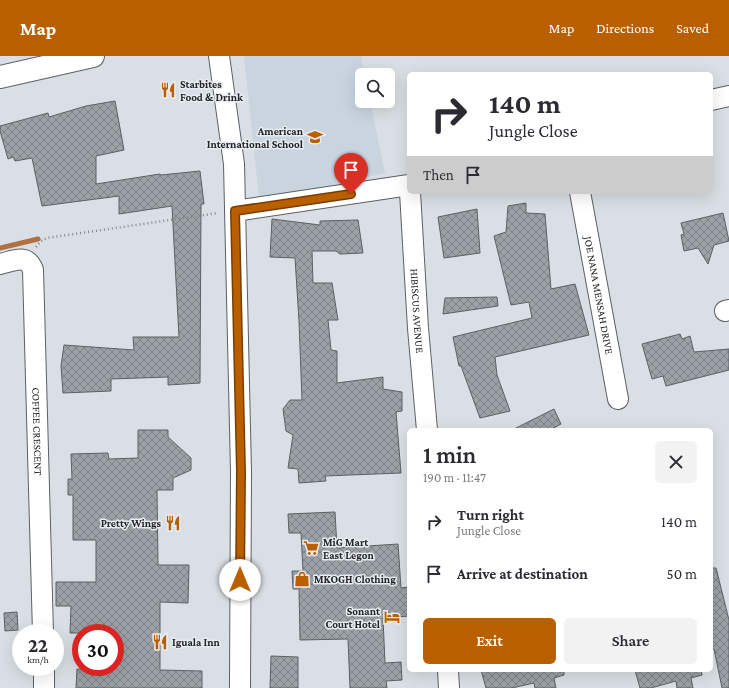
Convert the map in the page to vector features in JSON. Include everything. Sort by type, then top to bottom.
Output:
[{"type":"main road","points":[[0,77],[93,56]]},
{"type":"street","points":[[219,56],[234,164],[241,472],[240,688]]},
{"type":"street","points":[[713,100],[729,96]]},
{"type":"street","points":[[235,211],[407,185]]},
{"type":"street","name":"HIBISCUS AVENUE","points":[[410,194],[418,328],[427,428]]},
{"type":"street","name":"JOE NANA MENSAH DRIVE","points":[[580,194],[618,399]]},
{"type":"street","points":[[0,264],[21,259],[26,260]]},
{"type":"street","name":"COFFEE CRESCENT","points":[[26,260],[30,262],[34,270],[43,624]]},
{"type":"street","points":[[448,672],[449,688]]},
{"type":"street","points":[[44,676],[44,688]]},
{"type":"path","points":[[26,260],[41,241],[47,238],[235,211]]},
{"type":"shaded area","name":"American International School","points":[[244,56],[361,56],[363,68],[355,68],[355,108],[371,108],[385,173],[266,201],[259,196]]},
{"type":"building","points":[[115,101],[124,150],[96,156],[96,184],[160,174],[200,171],[204,204],[201,204],[200,383],[168,385],[168,377],[111,379],[111,391],[63,393],[61,366],[64,345],[134,350],[133,337],[179,337],[172,206],[119,214],[119,196],[42,206],[32,158],[15,161],[13,157],[8,159],[0,126],[48,113],[49,117],[86,106]]},
{"type":"building","points":[[526,203],[526,213],[545,214],[551,289],[575,284],[589,335],[495,357],[497,375],[510,411],[480,418],[461,366],[459,366],[453,337],[532,318],[529,302],[511,305],[494,236],[506,232],[508,206]]},
{"type":"building","points":[[477,209],[480,253],[444,258],[438,217]]},
{"type":"building","points":[[723,213],[729,241],[714,245],[708,264],[698,248],[684,251],[681,235],[684,234],[681,223]]},
{"type":"building","points":[[272,219],[320,225],[320,221],[358,220],[363,253],[340,254],[336,251],[312,251],[313,283],[332,283],[338,320],[328,320],[331,350],[337,351],[337,383],[383,377],[383,389],[402,392],[402,411],[396,412],[401,473],[325,476],[326,481],[299,483],[298,469],[288,468],[293,435],[286,431],[283,409],[290,400],[302,400],[295,258],[270,257]]},
{"type":"building","points":[[497,297],[498,306],[443,314],[445,298]]},
{"type":"building","points":[[680,334],[682,339],[690,336],[694,352],[729,349],[729,370],[666,386],[663,376],[652,379],[642,344]]},
{"type":"building","points":[[554,409],[561,424],[554,428],[516,428]]},
{"type":"building","points":[[138,430],[168,430],[168,437],[191,458],[191,470],[173,478],[173,490],[157,490],[158,565],[189,565],[188,603],[160,602],[160,670],[202,671],[202,688],[76,688],[77,676],[124,676],[124,624],[72,624],[72,633],[70,633],[71,606],[56,606],[56,582],[96,582],[96,540],[73,540],[73,495],[68,495],[68,479],[72,479],[71,454],[108,453],[109,459],[138,458]]},
{"type":"building","points":[[335,512],[337,548],[398,544],[401,588],[407,587],[407,616],[383,618],[385,663],[401,662],[402,680],[386,681],[387,688],[350,688],[348,639],[300,640],[299,589],[293,589],[292,571],[303,571],[301,533],[289,533],[288,514]]},
{"type":"building","points":[[713,568],[716,568],[729,620],[729,688],[722,688],[714,649]]},
{"type":"building","points":[[17,612],[18,624],[12,624],[12,630],[5,631],[4,613]]},
{"type":"building","points":[[271,656],[298,657],[298,688],[270,688]]},
{"type":"building","points":[[482,672],[564,672],[564,675],[554,678],[556,688],[535,688],[534,683],[512,688],[486,688]]},
{"type":"building","points":[[636,672],[701,672],[702,675],[691,678],[693,688],[677,688],[676,681],[651,688],[640,688]]},
{"type":"waterway","points":[[0,248],[38,239]]},
{"type":"place","name":"Starbites Food & Drink","points":[[168,90]]},
{"type":"place","name":"American International School","points":[[315,137]]},
{"type":"place","name":"Pretty Wings","points":[[173,523]]},
{"type":"place","name":"MiG Mart East Legon","points":[[311,548]]},
{"type":"place","name":"MKOGH Clothing","points":[[302,579]]},
{"type":"place","name":"Sonant Court Hotel","points":[[392,617]]},
{"type":"place","name":"Iguala Inn","points":[[160,642]]},
{"type":"route","points":[[240,580],[241,472],[235,211],[351,194]]}]
